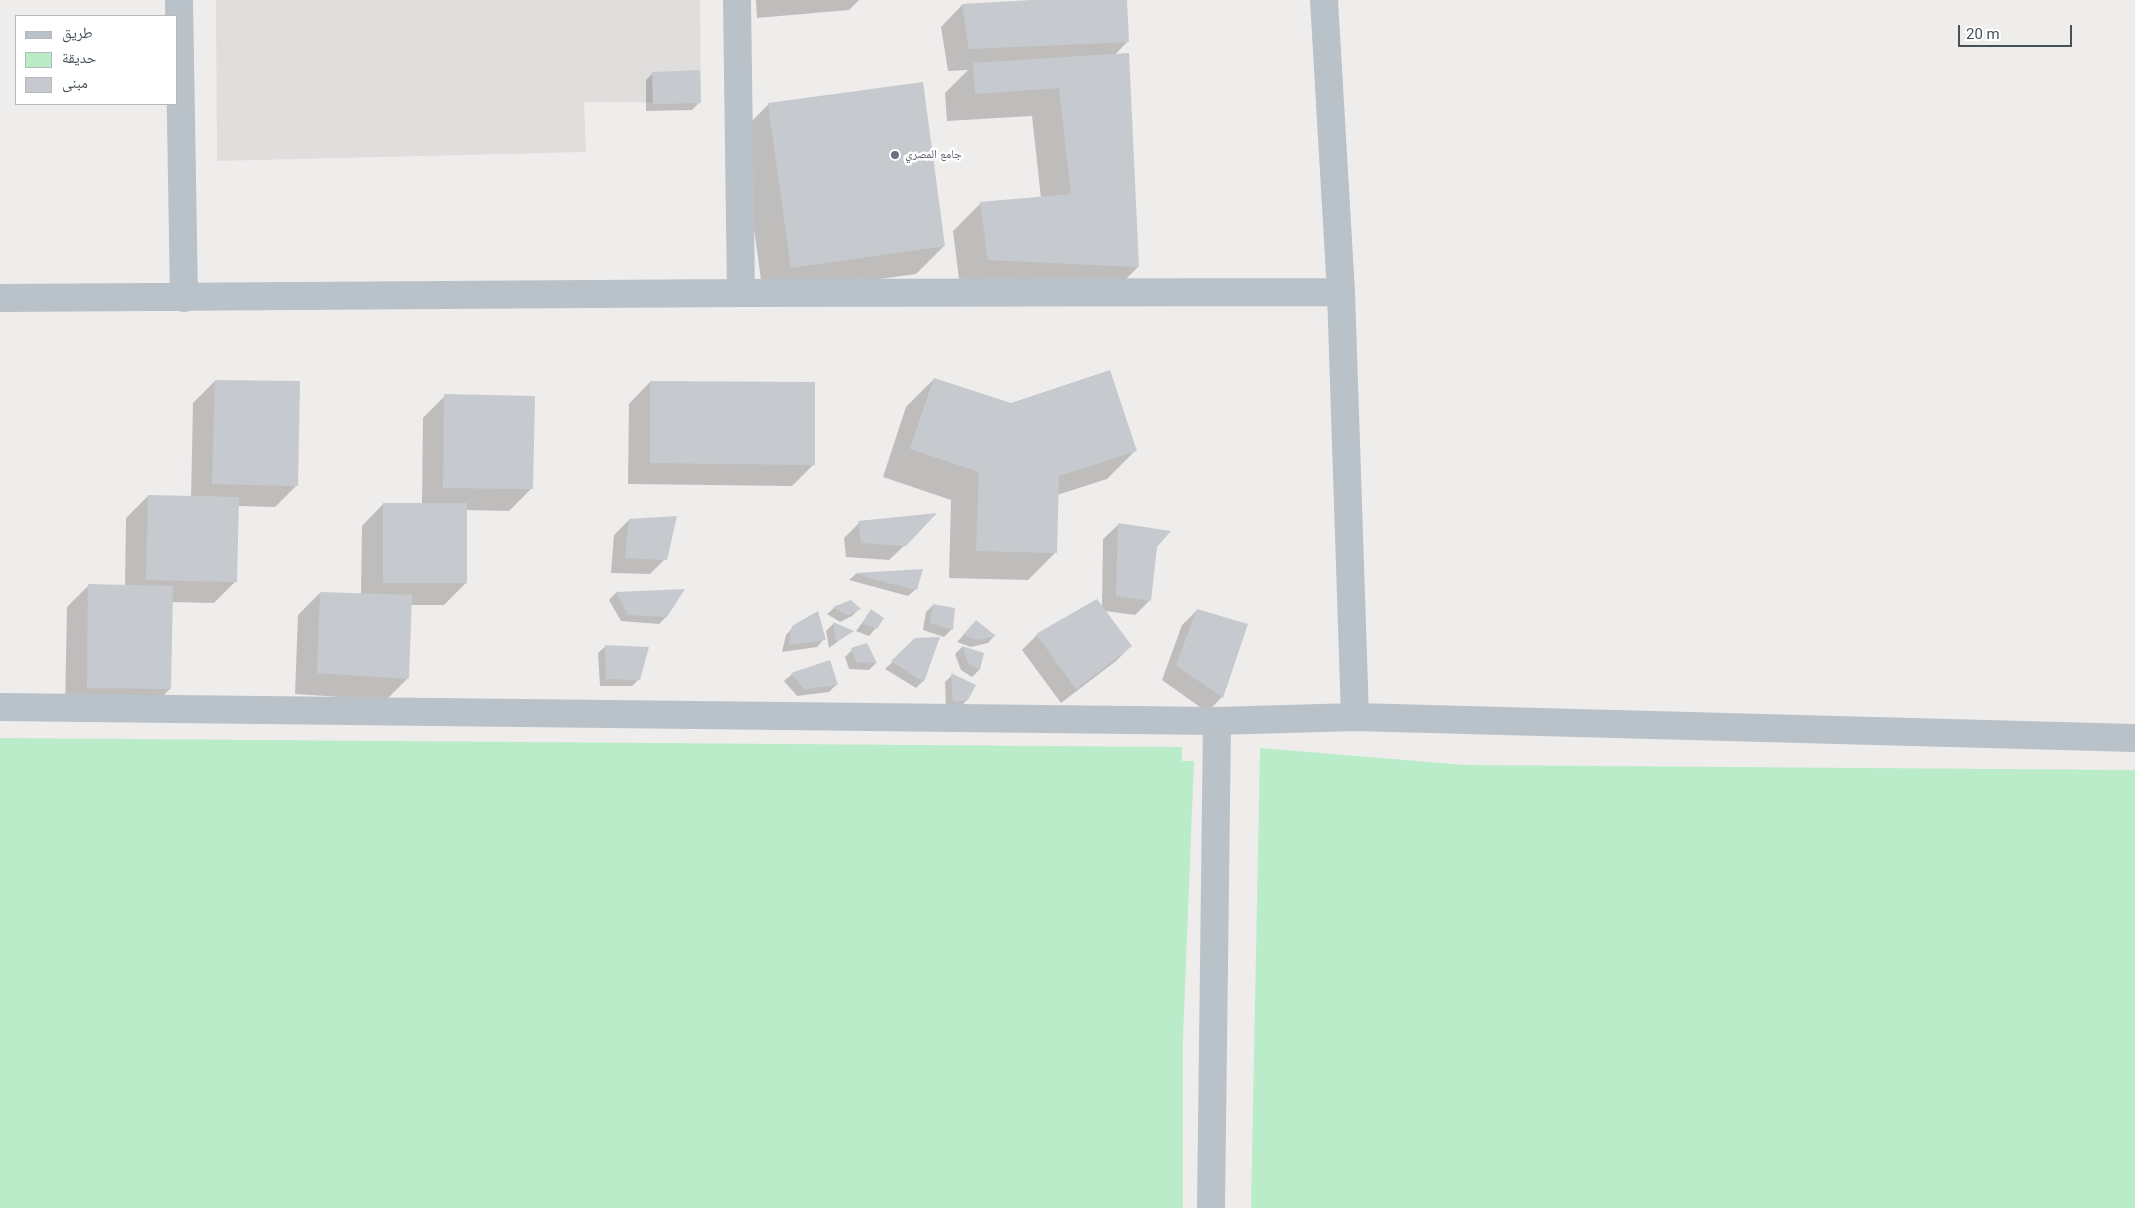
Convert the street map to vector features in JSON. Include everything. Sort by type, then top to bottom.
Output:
[{"type":"street","points":[[179,0],[184,298]]},
{"type":"street","points":[[737,0],[740,293]]},
{"type":"street","points":[[1324,0],[1341,292],[1355,717]]},
{"type":"street","points":[[0,298],[740,293],[1341,292]]},
{"type":"street","points":[[0,708],[1217,721],[1355,717],[2135,738]]},
{"type":"street","points":[[1211,1208],[1217,721]]},
{"type":"shaded area","points":[[216,0],[700,0],[701,103],[584,102],[586,152],[217,161]]},
{"type":"green space","points":[[0,738],[1182,747],[1182,761],[1194,761],[1183,1038],[1183,1208],[0,1208]]},
{"type":"green space","points":[[1260,748],[1466,765],[2135,770],[2135,1208],[1251,1208]]},
{"type":"building","points":[[1032,0],[1127,0],[1129,42],[969,49],[962,4]]},
{"type":"building","points":[[1129,53],[1139,267],[988,260],[980,202],[1071,194],[1059,88],[975,94],[973,63]]},
{"type":"building","points":[[700,70],[701,103],[653,104],[652,72]]},
{"type":"building","points":[[923,82],[945,246],[791,268],[768,103]]},
{"type":"building","points":[[1110,370],[1137,451],[1059,476],[1057,553],[976,551],[979,472],[910,449],[934,378],[1011,403]]},
{"type":"building","points":[[215,380],[300,381],[298,486],[212,484]]},
{"type":"building","points":[[650,381],[815,382],[815,465],[650,463]]},
{"type":"building","points":[[444,394],[535,396],[533,489],[443,488]]},
{"type":"building","points":[[148,495],[239,497],[237,582],[146,580]]},
{"type":"building","points":[[383,503],[467,503],[467,583],[383,583]]},
{"type":"building","points":[[937,513],[906,546],[861,543],[858,521]]},
{"type":"building","points":[[677,516],[667,560],[625,558],[629,519]]},
{"type":"building","points":[[1118,523],[1171,531],[1157,547],[1151,601],[1116,596]]},
{"type":"building","points":[[923,569],[917,590],[855,573]]},
{"type":"building","points":[[88,584],[173,586],[171,689],[87,688]]},
{"type":"building","points":[[685,589],[667,617],[628,615],[616,592]]},
{"type":"building","points":[[320,592],[412,595],[409,679],[317,673]]},
{"type":"building","points":[[1097,599],[1132,646],[1076,689],[1036,634]]},
{"type":"building","points":[[851,600],[861,609],[848,615],[833,607]]},
{"type":"building","points":[[933,604],[955,608],[953,630],[930,623]]},
{"type":"building","points":[[871,609],[884,618],[877,629],[862,623]]},
{"type":"building","points":[[1197,609],[1248,624],[1223,698],[1176,665]]},
{"type":"building","points":[[818,611],[826,640],[789,645],[792,626]]},
{"type":"building","points":[[976,620],[996,636],[978,640],[963,635]]},
{"type":"building","points":[[833,622],[854,631],[836,642]]},
{"type":"building","points":[[940,637],[924,682],[891,661],[915,638]]},
{"type":"building","points":[[867,643],[877,663],[856,662],[851,648]]},
{"type":"building","points":[[605,645],[649,647],[640,680],[606,679]]},
{"type":"building","points":[[962,646],[984,653],[980,670],[968,663]]},
{"type":"building","points":[[830,660],[838,685],[804,689],[791,673]]},
{"type":"building","points":[[951,673],[976,685],[968,700],[953,702]]},
{"type":"place","name":"جامع المصري","points":[[895,155]]}]
